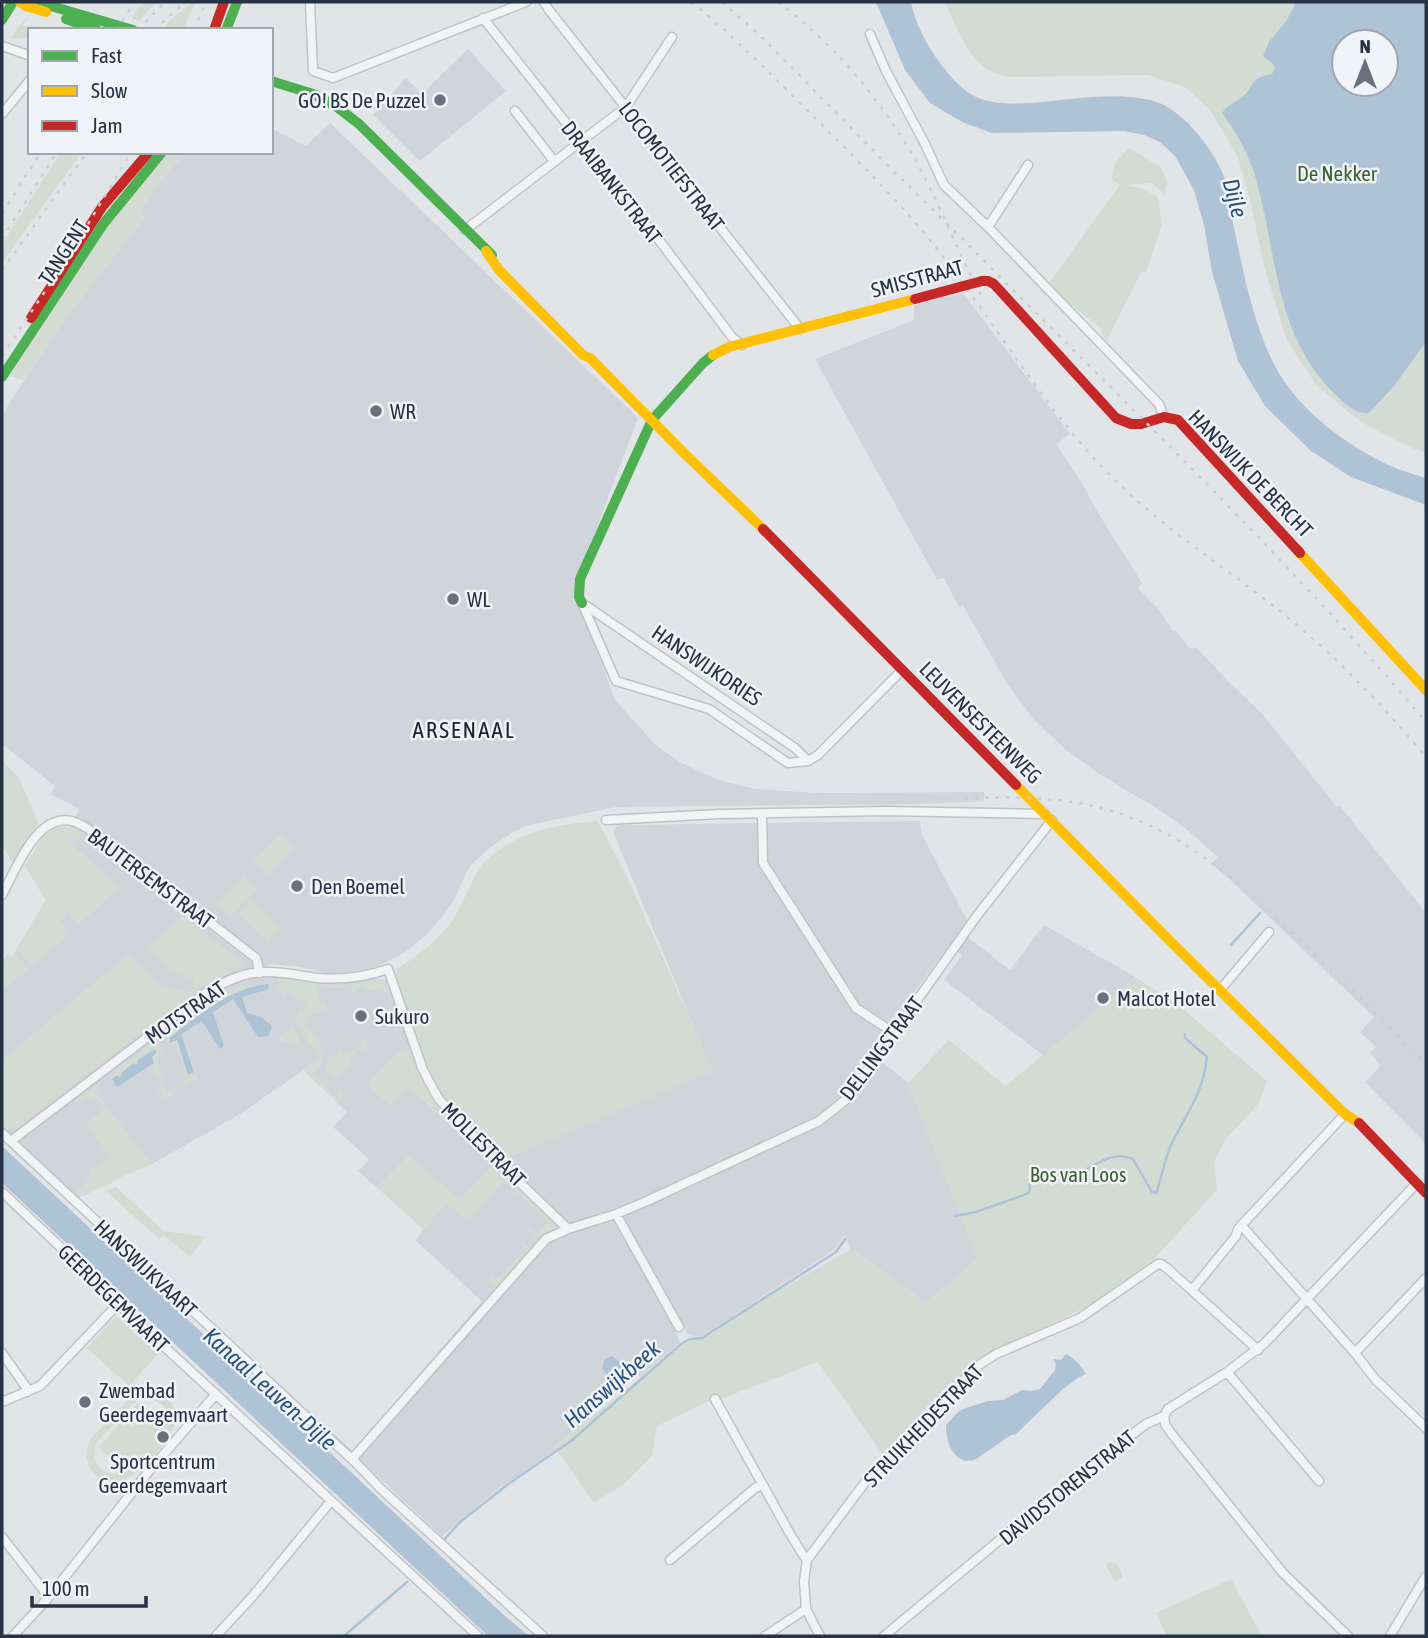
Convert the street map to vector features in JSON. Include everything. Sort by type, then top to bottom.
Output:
[{"type":"main road","points":[[2,20],[13,2]]},
{"type":"main road","points":[[20,2],[91,28]]},
{"type":"main road","points":[[37,2],[126,28]]},
{"type":"main road","points":[[57,2],[74,13]]},
{"type":"main road","points":[[215,28],[224,2]]},
{"type":"main road","points":[[226,28],[237,2]]},
{"type":"main road","name":"LEUVENSESTEENWEG","points":[[273,75],[328,93],[355,114],[359,124]]},
{"type":"main road","name":"LEUVENSESTEENWEG","points":[[273,81],[313,94],[337,107],[359,124],[589,351],[590,358],[652,421],[788,553],[1345,1114],[1352,1125],[1426,1193]]},
{"type":"main road","name":"TANGENT","points":[[2,360],[102,207],[147,154]]},
{"type":"main road","name":"TANGENT","points":[[2,377],[106,220],[161,154]]},
{"type":"main road","name":"SMISSTRAAT","points":[[652,421],[710,356],[729,347],[982,281],[993,284],[1116,418],[1132,424],[1141,424],[1164,417]]},
{"type":"main road","name":"HANSWIJK DE BERCHT","points":[[1164,417],[1178,421],[1426,690]]},
{"type":"main road","name":"HANSWIJKDRIES","points":[[582,603],[579,597],[580,579],[652,421]]},
{"type":"main road","name":"LEUVENSESTEENWEG","points":[[1415,1185],[1426,1201]]},
{"type":"street","points":[[310,2],[313,71],[333,78],[526,2]]},
{"type":"street","name":"LOCOMOTIEFSTRAAT","points":[[544,2],[800,329]]},
{"type":"street","name":"DRAAIBANKSTRAAT","points":[[483,18],[732,337],[742,345]]},
{"type":"street","name":"HANSWIJK DE BERCHT","points":[[870,34],[944,185],[1159,404],[1164,417]]},
{"type":"street","points":[[465,230],[626,107],[671,37]]},
{"type":"street","points":[[2,46],[27,59]]},
{"type":"street","points":[[2,114],[28,82]]},
{"type":"street","points":[[515,111],[554,161]]},
{"type":"street","points":[[988,227],[1028,166]]},
{"type":"street","name":"HANSWIJKDRIES","points":[[582,603],[795,748],[808,761]]},
{"type":"street","name":"HANSWIJKDRIES","points":[[582,603],[616,681],[709,709],[788,763],[808,761]]},
{"type":"street","points":[[808,761],[818,755],[902,670]]},
{"type":"street","points":[[606,820],[886,811],[1049,817]]},
{"type":"street","points":[[762,814],[763,863],[856,1008],[894,1033]]},
{"type":"street","name":"DELLINGSTRAAT","points":[[352,1459],[547,1239],[647,1201],[819,1121],[848,1098],[1049,817]]},
{"type":"street","name":"BAUTERSEMSTRAAT","points":[[2,895],[37,834],[49,824],[71,821],[100,837],[256,958],[260,972]]},
{"type":"street","points":[[1220,990],[1269,932]]},
{"type":"street","name":"MOTSTRAAT","points":[[12,1141],[208,991],[226,981],[247,974],[273,971],[347,979],[388,970]]},
{"type":"street","name":"MOLLESTRAAT","points":[[388,970],[424,1070],[438,1098],[492,1156],[568,1229]]},
{"type":"street","points":[[1258,1350],[1192,1290],[1236,1236],[1241,1225],[1345,1114]]},
{"type":"street","name":"HANSWIJKVAART","points":[[2,1133],[411,1517],[542,1636]]},
{"type":"street","name":"DAVIDSTORENSTRAAT","points":[[884,1636],[1067,1484],[1146,1424],[1164,1416],[1168,1409],[1258,1350],[1415,1185]]},
{"type":"street","name":"GEERDEGEMVAART","points":[[2,1192],[118,1304],[478,1636]]},
{"type":"street","points":[[617,1214],[679,1327]]},
{"type":"street","points":[[1241,1225],[1375,1379],[1426,1428]]},
{"type":"street","name":"STRUIKHEIDESTRAAT","points":[[807,1560],[863,1485],[934,1419],[979,1365],[996,1354],[1080,1318],[1155,1265],[1161,1264],[1192,1290]]},
{"type":"street","points":[[1355,1353],[1426,1278]]},
{"type":"street","points":[[2,1402],[40,1386],[118,1304]]},
{"type":"street","points":[[2,1353],[27,1392]]},
{"type":"street","points":[[1227,1372],[1320,1481]]},
{"type":"street","points":[[27,1636],[16,1633],[49,1597],[149,1471],[216,1394]]},
{"type":"street","points":[[715,1399],[807,1560],[804,1581],[806,1609],[820,1636]]},
{"type":"street","points":[[1164,1416],[1165,1424],[1171,1433],[1283,1573],[1348,1636]]},
{"type":"street","points":[[670,1560],[762,1484]]},
{"type":"street","points":[[216,1636],[252,1597],[331,1501]]},
{"type":"street","points":[[2,1536],[49,1597]]},
{"type":"street","points":[[1390,1636],[1426,1576]]},
{"type":"street","points":[[765,1636],[806,1609]]},
{"type":"shaded area","name":"GO! BS De Puzzel","points":[[468,49],[506,91],[420,161],[373,115],[406,78],[422,94]]},
{"type":"shaded area","points":[[330,123],[638,418],[574,588],[615,700],[656,745],[678,761],[705,774],[755,789],[817,793],[984,792],[984,801],[921,804],[616,807],[529,825],[513,832],[488,849],[469,867],[454,900],[428,933],[408,950],[387,962],[369,969],[328,973],[267,964],[275,975],[386,980],[391,987],[413,1051],[399,1051],[368,1085],[391,1105],[408,1086],[492,1165],[500,1169],[503,1160],[712,1071],[613,832],[621,825],[920,821],[922,835],[967,920],[969,938],[1010,970],[1044,925],[1134,976],[1132,1019],[1051,1061],[944,980],[962,955],[949,945],[891,1024],[886,1024],[880,1032],[883,1036],[843,1086],[851,1096],[880,1060],[908,1083],[978,1259],[926,1302],[851,1249],[844,1235],[834,1250],[701,1337],[688,1335],[676,1311],[668,1317],[680,1342],[640,1377],[628,1367],[583,1426],[566,1443],[498,1489],[442,1536],[270,1377],[353,1451],[482,1301],[415,1240],[424,1229],[358,1171],[369,1159],[333,1127],[347,1112],[304,1070],[237,1116],[152,1164],[78,1198],[2,1130],[2,962],[7,955],[12,957],[46,900],[25,866],[42,838],[57,827],[70,827],[79,809],[51,794],[55,786],[2,744],[2,415],[63,321],[145,217],[139,212],[169,170],[186,154],[273,154],[273,129],[306,146]]},
{"type":"shaded area","points":[[963,293],[1070,434],[1056,444],[1142,583],[1138,588],[1189,648],[1197,648],[1264,716],[1426,913],[1426,1144],[1365,1082],[1381,1065],[1370,1053],[1376,1047],[1360,1032],[1374,1017],[1211,864],[1218,857],[1186,829],[1096,772],[1064,748],[1034,720],[1006,682],[963,605],[959,607],[944,578],[937,580],[815,359],[914,320],[914,305]]},
{"type":"green space","points":[[144,2],[156,2],[139,21],[132,19],[138,7]]},
{"type":"green space","points":[[195,2],[184,28],[166,28],[169,21]]},
{"type":"green space","name":"De Nekker","points":[[945,2],[1426,2],[1426,452],[1371,428],[1351,414],[1317,386],[1287,341],[1264,266],[1238,157],[1210,110],[1185,87],[1148,75],[1008,77],[994,73],[979,63],[962,38]]},
{"type":"green space","points":[[27,17],[22,26],[40,28],[28,28],[28,37],[12,39]]},
{"type":"green space","points":[[1129,148],[1161,167],[1167,182],[1165,194],[1151,183],[1125,185],[1141,188],[1158,197],[1162,225],[1146,273],[1142,271],[1106,342],[1100,327],[1068,303],[1049,283],[1120,185],[1112,179],[1115,162]]},
{"type":"green space","points":[[60,154],[81,154],[2,263],[2,244]]},
{"type":"green space","points":[[142,154],[186,154],[169,170],[139,212],[145,218],[63,321],[24,381],[10,376]]},
{"type":"green space","points":[[2,761],[18,776],[38,822],[15,861],[11,861],[2,844]]},
{"type":"green space","points":[[598,821],[630,883],[713,1071],[503,1160],[437,1089],[428,1072],[395,978],[397,969],[425,949],[450,924],[481,866],[492,855],[532,833],[558,826]]},
{"type":"green space","points":[[57,827],[70,827],[83,833],[73,846],[120,887],[79,924],[68,912],[59,921],[70,933],[31,967],[17,948],[46,900],[25,866],[42,838]]},
{"type":"green space","points":[[281,834],[295,848],[267,875],[253,861]]},
{"type":"green space","points":[[244,875],[258,889],[230,917],[216,903]]},
{"type":"green space","points":[[251,899],[281,928],[267,942],[238,913]]},
{"type":"green space","points":[[181,915],[240,960],[242,968],[209,982],[17,1127],[2,1130],[2,1061],[129,953],[161,985],[190,993],[195,979],[171,972],[146,948]]},
{"type":"green space","points":[[15,952],[28,969],[2,991],[2,966],[8,958],[7,955],[12,957]]},
{"type":"green space","points":[[277,976],[344,986],[317,987],[320,1001],[325,1001],[328,1010],[309,1016],[306,1020],[324,1053],[320,1066],[313,1074],[335,1095],[339,1091],[344,1095],[338,1103],[303,1070],[318,1060],[297,1024],[296,1017],[301,1008],[304,1010],[307,1005],[288,993],[285,997],[278,989]]},
{"type":"green space","name":"Bos van Loos","points":[[1135,977],[1176,1003],[1267,1081],[1259,1103],[1225,1140],[1214,1163],[1217,1190],[1154,1259],[1089,1306],[992,1352],[974,1364],[885,1458],[818,1362],[713,1402],[711,1400],[657,1426],[652,1456],[624,1484],[594,1503],[554,1446],[683,1345],[851,1249],[926,1302],[978,1259],[908,1083],[949,1040],[1006,1086]]},
{"type":"green space","points":[[379,980],[387,984],[390,990],[383,993],[380,989],[364,991],[362,986],[355,988],[357,994],[354,995],[353,984]]},
{"type":"green space","points":[[244,983],[246,989],[217,1003],[214,996]]},
{"type":"green space","points":[[211,998],[213,1006],[183,1028],[181,1021]]},
{"type":"green space","points":[[177,1023],[180,1030],[169,1038],[177,1040],[188,1075],[194,1072],[181,1034],[198,1079],[184,1087],[182,1082],[188,1079],[175,1044],[169,1045],[167,1037],[169,1029]]},
{"type":"green space","points":[[293,1028],[304,1048],[280,1041],[279,1036]]},
{"type":"green space","points":[[157,1040],[162,1054],[156,1057],[167,1093],[174,1091],[174,1094],[165,1099],[157,1090],[162,1087],[150,1068],[154,1063],[138,1063],[112,1079],[110,1074]]},
{"type":"green space","points":[[363,1040],[368,1044],[365,1051],[359,1041]]},
{"type":"green space","points":[[361,1047],[348,1061],[352,1065],[343,1075],[341,1073],[335,1079],[324,1069],[330,1057],[341,1050],[343,1054]]},
{"type":"green space","points":[[403,1048],[413,1051],[428,1091],[452,1120],[449,1124],[408,1087],[391,1105],[368,1085]]},
{"type":"green space","points":[[97,1084],[100,1087],[95,1092],[152,1164],[78,1198],[74,1194],[87,1181],[89,1171],[109,1156],[86,1123],[105,1109],[97,1098],[93,1101],[90,1097],[75,1105],[73,1102]]},
{"type":"green space","points":[[409,1155],[459,1199],[493,1165],[518,1184],[513,1189],[504,1182],[467,1221],[446,1203],[424,1230],[377,1187]]},
{"type":"green space","points":[[116,1187],[164,1231],[206,1237],[190,1257],[163,1235],[159,1239],[106,1191]]},
{"type":"green space","points":[[518,1187],[554,1220],[554,1226],[538,1243],[533,1240],[535,1236],[526,1225],[537,1234],[548,1222],[517,1193],[513,1196],[511,1194]]},
{"type":"green space","points":[[522,1241],[531,1249],[495,1288],[487,1281],[492,1274],[498,1278],[525,1248],[520,1244]]},
{"type":"green space","points":[[116,1316],[158,1354],[129,1386],[87,1348]]},
{"type":"green space","points":[[156,1392],[170,1401],[175,1414],[171,1433],[158,1451],[135,1474],[116,1482],[102,1480],[91,1471],[88,1464],[88,1444],[134,1393]],"holes":[[[148,1399],[163,1406],[167,1414],[165,1427],[138,1403],[98,1447],[124,1472],[116,1474],[104,1471],[96,1462],[97,1442],[134,1403]]]},
{"type":"green space","points":[[1109,1562],[1117,1565],[1123,1577],[1115,1582],[1106,1565]]},
{"type":"green space","points":[[1231,1579],[1262,1636],[1167,1636],[1156,1613]]},
{"type":"water","points":[[876,2],[911,2],[926,42],[935,56],[960,85],[981,99],[1017,104],[1132,97],[1162,104],[1188,123],[1212,154],[1226,181],[1250,297],[1263,340],[1278,372],[1303,404],[1334,432],[1386,464],[1426,478],[1426,505],[1351,477],[1311,451],[1265,406],[1238,361],[1212,272],[1204,225],[1194,190],[1175,156],[1160,142],[1124,131],[992,133],[962,122],[930,103],[905,70]]},
{"type":"water","name":"De Nekker","points":[[1296,2],[1426,2],[1426,342],[1394,386],[1369,413],[1356,411],[1340,399],[1316,373],[1301,348],[1289,322],[1281,294],[1253,170],[1242,144],[1222,113],[1245,95],[1255,81],[1272,74],[1274,65],[1263,56],[1269,42],[1287,20]]},
{"type":"water","points":[[268,984],[269,989],[242,997],[247,1013],[261,1017],[272,1026],[269,1036],[258,1037],[233,999],[213,1012],[224,1046],[220,1049],[202,1021],[181,1034],[194,1072],[188,1075],[177,1040],[170,1043],[169,1038],[227,997]]},
{"type":"water","points":[[154,1049],[157,1052],[152,1057],[154,1063],[117,1087],[112,1079],[122,1075],[121,1073],[134,1063],[136,1065],[137,1061]]},
{"type":"water","points":[[2,1146],[529,1636],[488,1636],[2,1183]]},
{"type":"water","points":[[1066,1354],[1078,1362],[1086,1374],[1063,1389],[1016,1434],[976,1459],[969,1461],[957,1457],[947,1439],[946,1425],[959,1411],[988,1401],[1003,1400],[1022,1390],[1040,1389],[1055,1370],[1053,1359],[1061,1360]]},
{"type":"water","points":[[611,1356],[629,1373],[620,1383],[612,1380],[602,1368],[604,1360]]},
{"type":"waterway","name":"Hanswijkbeek","points":[[1231,945],[1260,913]]},
{"type":"waterway","name":"Hanswijkbeek","points":[[955,1216],[976,1212],[1028,1193],[1029,1185],[1045,1171],[1074,1175],[1117,1156],[1133,1159],[1155,1193],[1170,1149],[1198,1092],[1205,1070],[1207,1057],[1185,1038],[1185,1034]]},
{"type":"waterway","name":"Hanswijkbeek","points":[[442,1542],[459,1523],[507,1485],[571,1441],[681,1344],[690,1339],[702,1338],[836,1252],[845,1239]]},
{"type":"waterway","name":"Hanswijkbeek","points":[[344,1636],[407,1582]]},
{"type":"railway","points":[[118,28],[134,2]]},
{"type":"railway","points":[[140,28],[165,2]]},
{"type":"railway","points":[[156,28],[185,2]]},
{"type":"railway","points":[[195,28],[206,2]]},
{"type":"railway","points":[[691,2],[767,71],[865,168],[916,224],[948,263],[1041,393],[1102,467],[1148,510],[1314,639],[1364,688],[1426,757]]},
{"type":"railway","points":[[722,2],[777,53],[1271,550],[1426,722]]},
{"type":"railway","points":[[778,2],[822,39],[842,60],[896,128],[925,178],[981,295]]},
{"type":"railway","points":[[2,213],[40,154]]},
{"type":"railway","points":[[2,239],[56,154]]},
{"type":"railway","points":[[2,270],[86,154]]},
{"type":"railway","points":[[2,356],[75,246],[130,154]]},
{"type":"railway","points":[[964,798],[1075,802],[1112,811],[1165,833],[1212,863],[1256,899],[1426,1065]]},
{"type":"traffic: fast","points":[[2,20],[13,2]]},
{"type":"traffic: fast","points":[[37,2],[126,28]]},
{"type":"traffic: fast","points":[[227,28],[237,2]]},
{"type":"traffic: fast","points":[[66,19],[91,28]]},
{"type":"traffic: fast","points":[[273,82],[313,94],[337,107],[359,124],[492,255]]},
{"type":"traffic: fast","points":[[2,377],[104,223],[160,154]]},
{"type":"traffic: fast","points":[[582,603],[579,597],[580,579],[652,420],[713,355]]},
{"type":"traffic: slow","points":[[20,2],[46,12]]},
{"type":"traffic: slow","points":[[486,251],[499,270],[583,355],[590,358],[763,529]]},
{"type":"traffic: slow","points":[[713,355],[729,347],[915,299]]},
{"type":"traffic: slow","points":[[1300,553],[1426,690]]},
{"type":"traffic: slow","points":[[1016,785],[1345,1114],[1359,1123]]},
{"type":"traffic: jam","points":[[215,28],[224,2]]},
{"type":"traffic: jam","points":[[31,318],[102,207],[147,154]]},
{"type":"traffic: jam","points":[[982,281],[994,284],[1116,418],[1131,424],[1164,417],[1178,420],[1300,553]]},
{"type":"traffic: jam","points":[[915,299],[982,281]]},
{"type":"traffic: jam","points":[[763,529],[1016,785]]},
{"type":"traffic: jam","points":[[1359,1123],[1426,1193]]},
{"type":"place","name":"GO! BS De Puzzel","points":[[440,100]]},
{"type":"place","name":"WR","points":[[376,411]]},
{"type":"place","name":"WL","points":[[453,599]]},
{"type":"place","name":"Den Boemel","points":[[297,886]]},
{"type":"place","name":"Malcot Hotel","points":[[1103,998]]},
{"type":"place","name":"Sukuro","points":[[361,1016]]},
{"type":"place","name":"Zwembad Geerdegemvaart","points":[[85,1402]]},
{"type":"place","name":"Sportcentrum Geerdegemvaart","points":[[163,1437]]},
{"type":"district","name":"ARSENAAL","points":[[464,730]]},
{"type":"water label","name":"Dijle","points":[[1235,198]]},
{"type":"water label","name":"Kanaal Leuven-Dijle","points":[[270,1389]]}]
